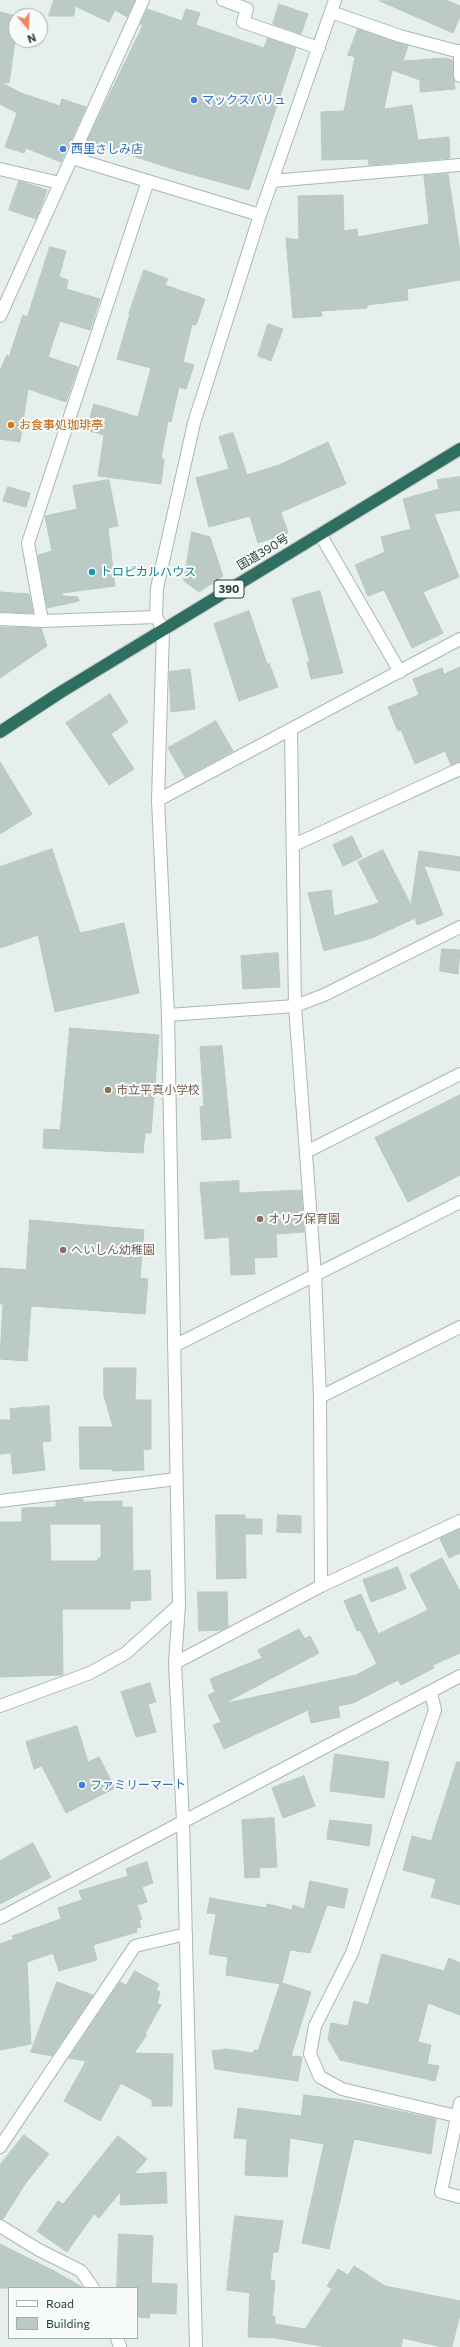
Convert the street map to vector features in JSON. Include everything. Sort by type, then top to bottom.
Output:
[{"type":"highway","name":"国道390号","points":[[0,732],[61,692],[163,629],[460,449]]},
{"type":"street","points":[[0,316],[143,0]]},
{"type":"street","points":[[223,0],[247,9],[243,22],[319,48]]},
{"type":"street","points":[[196,2347],[183,1821],[175,1663],[179,1605],[168,1016],[158,800],[163,629],[156,617],[157,588],[194,423],[260,215],[335,0]]},
{"type":"street","points":[[331,12],[400,36],[460,52],[460,76]]},
{"type":"street","points":[[72,158],[260,215]]},
{"type":"street","points":[[272,181],[460,165]]},
{"type":"street","points":[[0,169],[60,183]]},
{"type":"street","points":[[42,621],[28,543],[148,181]]},
{"type":"street","points":[[320,534],[400,672]]},
{"type":"street","points":[[0,619],[42,621],[156,617]]},
{"type":"street","points":[[158,800],[460,639]]},
{"type":"street","points":[[291,730],[294,845],[295,1006],[315,1275],[320,1397],[321,1586]]},
{"type":"street","points":[[294,845],[460,769]]},
{"type":"street","points":[[168,1016],[295,1006],[324,996],[460,927]]},
{"type":"street","points":[[306,1152],[460,1074]]},
{"type":"street","points":[[174,1346],[460,1202]]},
{"type":"street","points":[[320,1397],[460,1328]]},
{"type":"street","points":[[0,1502],[176,1479]]},
{"type":"street","points":[[175,1663],[321,1586],[460,1521]]},
{"type":"street","points":[[0,1706],[90,1673],[126,1653],[179,1605]]},
{"type":"street","points":[[0,1918],[183,1821],[431,1693],[460,1676]]},
{"type":"street","points":[[431,1693],[435,1710],[352,1953],[315,2026],[310,2054],[320,2077],[342,2089],[456,2116]]},
{"type":"street","points":[[0,2147],[135,1946],[186,1934]]},
{"type":"street","points":[[460,2103],[441,2192],[460,2197]]},
{"type":"street","points":[[0,2226],[39,2250],[81,2271],[92,2287]]},
{"type":"building","points":[[54,0],[135,0],[127,17],[115,10],[109,22],[75,6],[74,16],[49,16]]},
{"type":"building","points":[[446,0],[460,6],[460,16],[453,33],[380,1]]},
{"type":"building","points":[[279,4],[308,14],[301,34],[273,24]]},
{"type":"building","name":"マックスバリュ","points":[[147,9],[182,21],[186,9],[200,13],[196,25],[264,48],[268,38],[296,48],[249,190],[176,170],[87,141],[143,25],[140,24]]},
{"type":"building","points":[[0,12],[8,14],[8,48],[14,48],[9,83],[0,82]]},
{"type":"building","points":[[358,29],[408,46],[403,61],[446,58],[452,60],[455,89],[420,92],[420,80],[392,70],[384,109],[412,105],[418,140],[449,137],[450,158],[369,165],[368,159],[322,160],[321,112],[344,111],[355,57],[348,55]]},
{"type":"building","points":[[0,82],[21,93],[60,106],[62,99],[86,107],[61,162],[26,148],[24,153],[5,147],[17,113],[0,104]]},
{"type":"building","points":[[448,174],[460,252],[460,280],[407,289],[408,300],[367,305],[367,308],[321,311],[322,316],[293,318],[286,238],[299,240],[298,196],[343,195],[344,231],[357,229],[358,237],[429,224],[424,176]]},
{"type":"building","points":[[19,181],[47,190],[36,219],[9,210]]},
{"type":"building","points":[[50,247],[66,251],[59,277],[68,280],[66,289],[100,299],[90,330],[60,321],[48,357],[78,367],[66,402],[28,389],[20,442],[0,439],[0,370],[7,355],[9,357],[23,315],[27,317]]},
{"type":"building","points":[[144,270],[168,279],[165,285],[205,299],[196,325],[192,324],[183,362],[194,365],[186,389],[179,387],[171,422],[168,421],[161,459],[164,459],[161,484],[98,476],[104,435],[86,430],[94,404],[138,417],[151,368],[117,359],[129,314]]},
{"type":"building","points":[[268,324],[283,329],[271,361],[258,356]]},
{"type":"building","points":[[233,433],[247,475],[279,465],[328,442],[346,484],[281,512],[288,533],[258,543],[250,516],[209,527],[196,478],[229,469],[219,437]]},
{"type":"building","points":[[460,477],[460,510],[434,514],[459,577],[423,592],[443,633],[412,648],[384,590],[368,596],[355,565],[385,552],[381,537],[411,529],[403,499],[439,489],[437,480]]},
{"type":"building","points":[[109,480],[118,526],[108,528],[115,586],[62,593],[63,596],[78,597],[79,601],[47,608],[38,555],[52,551],[45,516],[77,509],[73,486]]},
{"type":"building","points":[[8,487],[30,493],[26,507],[3,501]]},
{"type":"building","points":[[192,532],[210,537],[223,576],[199,592],[184,581]]},
{"type":"building","points":[[320,591],[343,673],[311,679],[307,662],[310,662],[292,599]]},
{"type":"building","points":[[0,592],[29,594],[33,613],[0,612]]},
{"type":"building","points":[[249,611],[267,664],[269,663],[278,687],[239,701],[214,624]]},
{"type":"building","points":[[0,627],[41,628],[47,646],[0,678]]},
{"type":"building","points":[[460,667],[460,762],[451,765],[445,751],[415,764],[401,730],[398,731],[388,707],[419,695],[413,679],[442,668],[444,674]]},
{"type":"building","points":[[190,669],[195,709],[171,712],[169,672]]},
{"type":"building","points":[[110,694],[128,722],[111,734],[134,769],[109,785],[66,723]]},
{"type":"building","points":[[216,721],[233,751],[185,777],[168,748]]},
{"type":"building","points":[[0,762],[32,814],[0,834]]},
{"type":"building","points":[[352,836],[362,857],[343,866],[333,845]]},
{"type":"building","points":[[52,849],[80,933],[124,923],[139,993],[55,1012],[38,935],[0,948],[0,867]]},
{"type":"building","points":[[383,850],[411,905],[419,851],[460,857],[460,871],[424,866],[443,915],[417,925],[415,918],[372,938],[324,951],[308,893],[331,890],[334,916],[379,903],[358,862]]},
{"type":"building","points":[[442,949],[460,950],[458,974],[440,971]]},
{"type":"building","points":[[278,953],[280,987],[243,989],[241,956]]},
{"type":"building","points":[[70,1028],[159,1035],[151,1133],[145,1133],[143,1153],[43,1148],[44,1129],[60,1130]]},
{"type":"building","points":[[222,1046],[231,1138],[202,1140],[200,1107],[204,1106],[200,1047]]},
{"type":"building","points":[[460,1095],[460,1175],[408,1202],[375,1138]]},
{"type":"building","points":[[239,1181],[239,1193],[301,1190],[304,1232],[276,1234],[277,1257],[254,1258],[255,1274],[231,1275],[229,1237],[205,1239],[200,1183]]},
{"type":"building","points":[[30,1220],[144,1230],[140,1278],[148,1279],[145,1314],[31,1306],[27,1361],[0,1359],[3,1304],[0,1304],[0,1268],[26,1270]]},
{"type":"building","points":[[104,1368],[136,1368],[135,1400],[151,1400],[151,1449],[143,1450],[144,1470],[112,1471],[112,1469],[80,1469],[79,1427],[113,1427],[104,1396]]},
{"type":"building","points":[[49,1406],[51,1441],[42,1442],[45,1470],[13,1474],[11,1453],[0,1454],[0,1420],[11,1420],[10,1409]]},
{"type":"building","points":[[77,1499],[83,1499],[83,1502],[122,1501],[122,1507],[132,1507],[133,1571],[150,1570],[151,1600],[130,1601],[130,1609],[62,1609],[63,1675],[0,1677],[0,1522],[22,1522],[22,1508],[56,1507],[56,1502]],"holes":[[[50,1524],[101,1524],[101,1558],[98,1558],[98,1561],[51,1561]]]},
{"type":"building","points":[[216,1515],[245,1515],[245,1519],[262,1519],[262,1534],[245,1534],[246,1578],[217,1579]]},
{"type":"building","points":[[278,1515],[301,1516],[301,1533],[277,1532]]},
{"type":"building","points":[[460,1529],[460,1553],[449,1558],[440,1539]]},
{"type":"building","points":[[442,1558],[460,1591],[460,1653],[433,1665],[434,1668],[401,1685],[398,1680],[353,1703],[338,1706],[340,1717],[311,1723],[308,1710],[224,1749],[213,1725],[221,1722],[208,1695],[215,1692],[210,1679],[262,1658],[258,1650],[299,1629],[305,1639],[310,1636],[319,1653],[227,1703],[356,1675],[377,1664],[360,1630],[357,1631],[344,1601],[361,1594],[378,1634],[428,1610],[410,1575]]},
{"type":"building","points":[[398,1567],[406,1589],[371,1602],[363,1580]]},
{"type":"building","points":[[198,1592],[227,1592],[228,1627],[221,1630],[199,1631]]},
{"type":"building","points":[[150,1683],[156,1702],[148,1704],[156,1732],[136,1737],[121,1692]]},
{"type":"building","points":[[77,1726],[88,1762],[99,1757],[115,1788],[66,1813],[42,1766],[34,1769],[26,1742]]},
{"type":"building","points":[[335,1754],[389,1762],[384,1798],[330,1791]]},
{"type":"building","points":[[457,1762],[460,1762],[460,1905],[431,1897],[436,1879],[403,1870],[412,1836],[431,1841]]},
{"type":"building","points":[[304,1776],[315,1806],[283,1818],[272,1788]]},
{"type":"building","points":[[274,1818],[277,1867],[259,1868],[260,1877],[245,1878],[242,1820]]},
{"type":"building","points":[[330,1820],[372,1825],[369,1846],[327,1839]]},
{"type":"building","points":[[33,1843],[51,1877],[0,1904],[0,1861]]},
{"type":"building","points":[[147,1862],[153,1883],[142,1887],[147,1902],[137,1905],[142,1919],[139,1920],[141,1927],[136,1928],[137,1932],[93,1945],[97,1960],[59,1971],[53,1953],[27,1962],[31,2044],[0,2050],[0,1944],[14,1939],[12,1936],[61,1919],[58,1908],[82,1900],[79,1891],[128,1876],[126,1869]]},
{"type":"building","points":[[310,1881],[348,1889],[344,1908],[327,1905],[310,1953],[290,1950],[282,1983],[311,1992],[291,2056],[302,2057],[298,2081],[215,2069],[212,2051],[226,2049],[253,2053],[254,2050],[258,2051],[280,1984],[226,1975],[228,1957],[209,1954],[216,1914],[207,1913],[210,1898],[266,1908],[267,1904],[292,1910],[293,1905],[304,1909]]},
{"type":"building","points":[[382,1954],[444,1971],[449,1958],[460,1963],[460,2015],[428,2003],[418,2042],[431,2045],[427,2064],[439,2066],[435,2081],[340,2060],[328,2039],[331,2023],[348,2026],[354,2001],[368,2005]]},
{"type":"building","points":[[135,1971],[159,1984],[156,1990],[160,1992],[157,2003],[161,2005],[145,2034],[147,2035],[134,2053],[173,2054],[172,2106],[152,2106],[152,2100],[121,2083],[100,2121],[64,2101],[86,2061],[69,2058],[120,1982],[126,1985]]},
{"type":"building","points":[[57,1982],[93,1995],[52,2056],[31,2052]]},
{"type":"building","points":[[304,2095],[351,2101],[436,2119],[431,2154],[354,2139],[329,2249],[302,2243],[324,2144],[290,2138],[287,2177],[245,2175],[247,2139],[234,2138],[238,2108],[301,2116]]},
{"type":"building","points":[[24,2135],[49,2154],[25,2184],[3,2219],[0,2219],[0,2165]]},
{"type":"building","points":[[118,2136],[147,2159],[134,2174],[166,2172],[167,2203],[120,2205],[121,2191],[99,2218],[94,2214],[67,2252],[37,2231],[58,2201],[63,2204]]},
{"type":"building","points":[[235,2216],[283,2221],[278,2252],[273,2252],[270,2280],[275,2281],[272,2316],[275,2316],[275,2324],[305,2329],[332,2289],[327,2286],[338,2269],[348,2275],[354,2266],[385,2286],[460,2301],[460,2314],[452,2347],[442,2347],[403,2338],[401,2347],[327,2347],[275,2338],[248,2337],[250,2293],[227,2290]]},
{"type":"building","points":[[119,2234],[153,2236],[151,2283],[177,2284],[176,2314],[150,2313],[149,2318],[138,2317],[138,2287],[117,2287]]},
{"type":"building","points":[[0,2244],[82,2287],[8,2287],[0,2288]]},
{"type":"place","name":"マックスバリュ","points":[[194,100]]},
{"type":"place","name":"西里さしみ店","points":[[63,149]]},
{"type":"place","name":"お食事処珈琲亭","points":[[11,425]]},
{"type":"place","name":"トロピカルハウス","points":[[92,572]]},
{"type":"place","name":"市立平真小学校","points":[[108,1090]]},
{"type":"place","name":"オリブ保育園","points":[[260,1219]]},
{"type":"place","name":"へいしん幼稚園","points":[[63,1250]]},
{"type":"place","name":"ファミリーマート","points":[[82,1785]]}]
